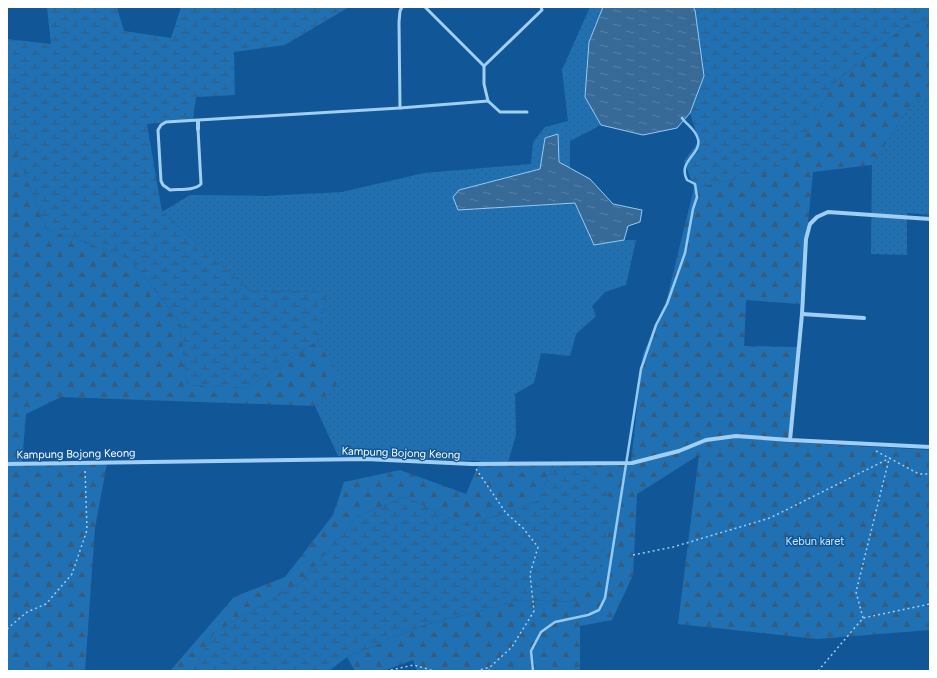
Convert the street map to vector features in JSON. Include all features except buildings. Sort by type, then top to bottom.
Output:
[{"type":"street","points":[[198,121],[198,129]]},
{"type":"street","points":[[790,440],[802,314],[806,239],[810,224],[817,217],[828,212],[930,219]]},
{"type":"street","points":[[802,314],[864,318]]},
{"type":"street","name":"Kampung Bojong Keong","points":[[7,464],[366,459],[472,464],[632,463],[679,450],[706,440],[736,436],[930,447]]},
{"type":"lane","points":[[400,108],[399,22],[402,7]]},
{"type":"lane","points":[[426,7],[484,66],[484,84],[488,101],[500,112],[527,112]]},
{"type":"lane","points":[[484,66],[542,10],[541,7]]},
{"type":"lane","points":[[198,129],[201,184],[198,187],[193,188],[170,190],[163,185],[161,181],[158,130],[166,122],[400,108],[488,101]]},
{"type":"path","points":[[876,451],[919,474],[930,474]]},
{"type":"path","points":[[633,555],[673,547],[770,518],[890,458]]},
{"type":"path","points":[[863,618],[856,592],[890,458]]},
{"type":"path","points":[[7,629],[27,612],[46,604],[72,574],[87,530],[85,463]]},
{"type":"path","points":[[472,464],[506,513],[523,528],[538,547],[530,574],[534,611],[512,647],[490,667],[476,671]]},
{"type":"path","points":[[818,671],[863,618],[930,604]]},
{"type":"path","points":[[386,671],[414,665],[434,671]]},
{"type":"green space","points":[[47,7],[117,7],[124,31],[171,38],[181,7],[349,7],[285,45],[234,52],[235,95],[196,97],[193,120],[147,124],[162,212],[250,291],[327,292],[317,341],[247,388],[187,385],[180,322],[130,259],[46,229],[7,127],[7,39],[51,44]]},
{"type":"green space","points":[[590,7],[603,7],[589,42],[585,97],[601,125],[570,141],[570,168],[559,162],[558,135],[545,138],[540,169],[459,190],[458,210],[575,203],[594,245],[624,240],[636,240],[626,285],[605,292],[592,306],[596,316],[576,334],[570,356],[541,353],[534,383],[515,394],[516,435],[508,462],[338,456],[315,406],[341,380],[317,341],[327,292],[250,291],[162,212],[190,195],[266,196],[342,192],[424,173],[531,164],[533,142],[545,127],[568,121],[562,70]]},
{"type":"green space","points":[[693,7],[930,7],[930,20],[909,23],[832,85],[789,168],[694,188],[684,161],[699,141],[690,113],[703,76],[695,10]]},
{"type":"green space","name":"Kebun karet","points":[[930,20],[930,101],[914,99],[872,165],[813,172],[800,304],[746,300],[744,346],[799,347],[788,442],[930,450],[930,630],[817,639],[678,624],[699,455],[637,494],[633,575],[612,620],[580,626],[580,671],[417,671],[413,660],[383,671],[355,671],[347,657],[421,626],[522,600],[575,602],[592,462],[631,462],[643,354],[667,298],[694,188],[788,168],[832,85],[909,23]]},
{"type":"green space","points":[[914,99],[930,101],[930,215],[907,213],[907,255],[871,254],[872,165]]},
{"type":"green space","points":[[7,127],[46,229],[130,259],[180,322],[187,385],[247,388],[317,341],[342,380],[315,406],[61,397],[26,414],[22,463],[107,463],[95,528],[85,671],[7,671]]},
{"type":"green space","points":[[480,461],[555,462],[538,501],[467,526],[405,497],[358,516],[300,583],[214,633],[193,671],[170,671],[234,597],[285,577],[333,515],[344,482],[400,470],[466,494]]},
{"type":"green space","points":[[555,462],[592,462],[615,509],[600,566],[575,602],[522,600],[421,626],[347,657],[329,671],[193,671],[214,633],[300,583],[358,516],[405,497],[467,526],[538,501]]},
{"type":"water","points":[[603,7],[693,7],[695,10],[704,76],[690,113],[677,128],[643,135],[601,125],[585,97],[589,42]]},
{"type":"water","points":[[558,134],[559,162],[590,179],[613,204],[642,210],[640,222],[628,226],[624,240],[594,245],[575,203],[458,210],[453,197],[459,190],[540,169],[545,138]]},
{"type":"waterway","points":[[533,671],[531,651],[541,632],[555,622],[588,615],[599,610],[605,598],[641,369],[656,325],[667,304],[685,253],[693,209],[697,197],[695,184],[687,180],[685,168],[697,149],[698,139],[693,130],[682,118]]}]
